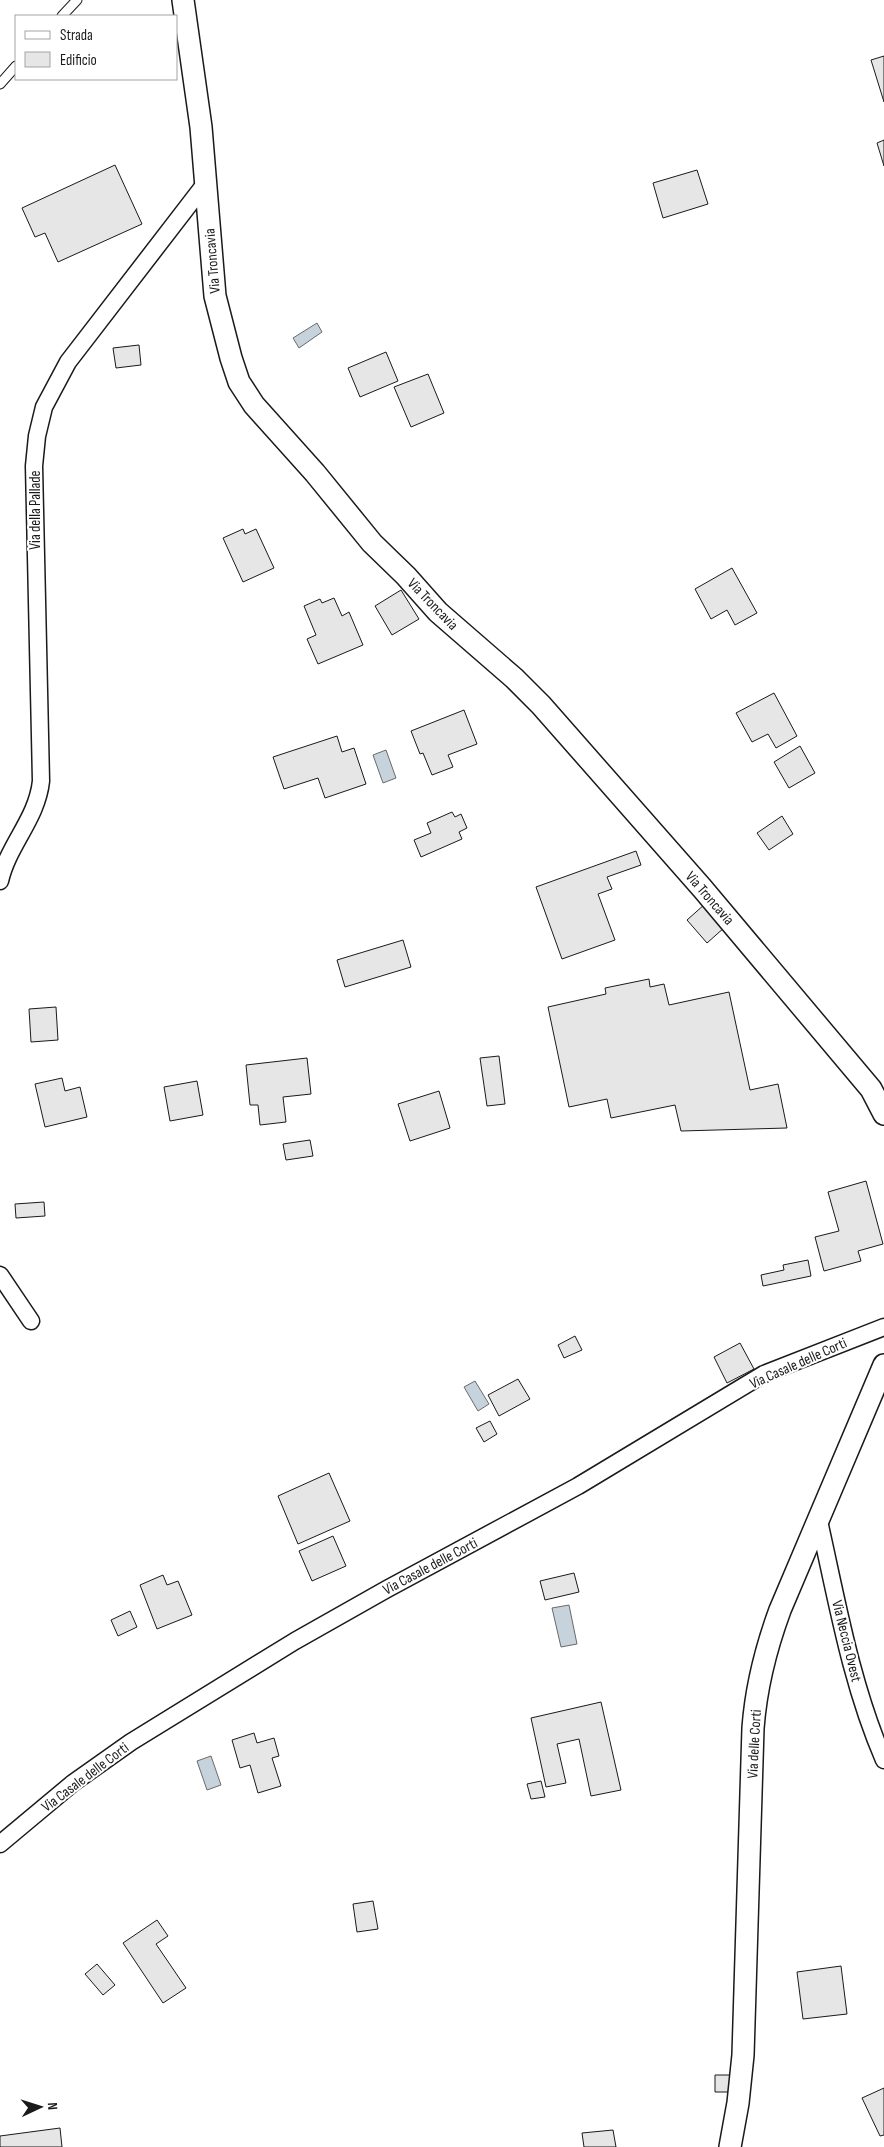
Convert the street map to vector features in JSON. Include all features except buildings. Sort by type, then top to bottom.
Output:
[{"type":"street","name":"Via Troncavia","points":[[183,0],[194,74],[215,296],[239,382],[254,405],[315,473],[372,543],[406,576],[438,612],[514,678],[547,712],[740,932],[870,1089],[884,1114]]},
{"type":"street","name":"Via della Pallade","points":[[0,881],[10,853],[33,814],[41,782],[33,495],[36,444],[42,415],[49,394],[68,362],[205,184]]},
{"type":"street","points":[[0,1275],[31,1321]]},
{"type":"street","name":"Via Casale delle Corti","points":[[0,1844],[100,1764],[177,1712],[287,1646],[387,1588],[578,1486],[764,1374],[884,1327]]},
{"type":"street","name":"Via delle Corti","points":[[730,2147],[739,2098],[743,2055],[753,1739],[757,1697],[775,1624],[884,1365]]},
{"type":"street","name":"Via Neccia Ovest","points":[[818,1521],[854,1671],[884,1760]]},
{"type":"lane","points":[[63,15],[77,0]]},
{"type":"lane","points":[[0,84],[15,67]]},
{"type":"shaded area","points":[[317,323],[322,332],[299,348],[293,338]]},
{"type":"shaded area","points":[[386,750],[396,778],[383,783],[373,755]]},
{"type":"shaded area","points":[[475,1381],[489,1404],[478,1411],[464,1387]]},
{"type":"shaded area","points":[[569,1605],[577,1644],[561,1647],[552,1608]]},
{"type":"shaded area","points":[[211,1756],[221,1785],[207,1790],[197,1761]]}]
